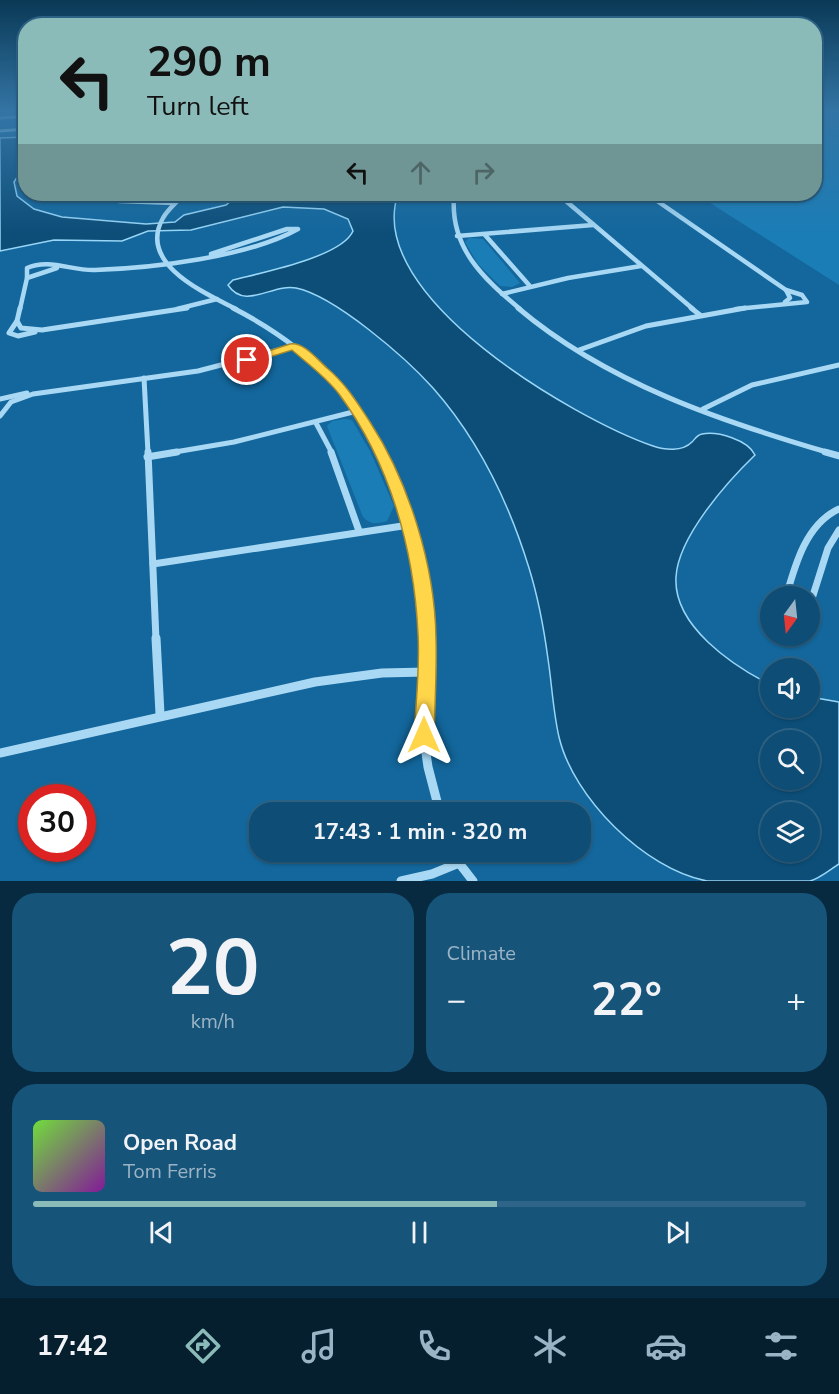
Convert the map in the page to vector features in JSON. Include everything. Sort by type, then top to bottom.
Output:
[{"type":"street","points":[[119,201],[174,203]]},
{"type":"street","points":[[454,201],[454,224],[457,236],[482,276],[547,331],[626,376],[703,409],[839,456]]},
{"type":"street","points":[[564,201],[700,315]]},
{"type":"street","points":[[657,201],[786,290],[802,295],[807,302],[799,305],[782,303]]},
{"type":"street","points":[[174,203],[162,221],[158,233],[159,251],[167,262],[183,280],[260,322],[330,376],[357,411],[393,475],[417,553],[424,599],[427,637],[425,749],[430,781],[437,802]]},
{"type":"street","points":[[457,236],[593,225]]},
{"type":"street","points":[[211,254],[292,227],[298,229],[244,249],[167,262],[96,270],[38,263],[27,268],[27,278],[17,321],[9,330],[13,336],[26,336],[42,330],[191,307],[217,299]]},
{"type":"street","points":[[485,235],[529,285]]},
{"type":"street","points":[[502,294],[529,285],[641,266]]},
{"type":"street","points":[[27,278],[41,271],[61,267]]},
{"type":"street","points":[[579,350],[640,327],[700,315],[782,303],[790,300],[786,290]]},
{"type":"street","points":[[17,321],[21,328],[42,330]]},
{"type":"street","points":[[0,399],[15,394],[33,394],[233,363],[294,346]]},
{"type":"street","points":[[703,409],[753,382],[839,365]]},
{"type":"street","points":[[144,378],[160,714]]},
{"type":"street","points":[[0,414],[11,402],[33,394]]},
{"type":"street","points":[[147,457],[234,442],[357,411]]},
{"type":"street","points":[[316,423],[328,443],[359,531]]},
{"type":"street","points":[[790,586],[809,537],[824,515],[839,509]]},
{"type":"street","points":[[153,564],[409,525]]},
{"type":"street","points":[[816,586],[825,556],[839,530]]},
{"type":"street","points":[[0,753],[160,714],[349,677],[399,671],[426,672]]},
{"type":"street","points":[[401,881],[432,874],[459,863],[473,881]]},
{"type":"shaded area","points":[[0,152],[18,152],[18,176],[14,182],[18,201],[24,201],[34,209],[62,217],[146,224],[175,222],[184,215],[226,205],[231,201],[398,201],[396,233],[412,273],[443,311],[483,348],[529,381],[575,410],[618,432],[653,446],[668,449],[683,447],[699,435],[709,433],[724,435],[746,445],[755,455],[718,495],[694,528],[685,545],[676,577],[678,595],[684,612],[708,642],[723,655],[760,679],[760,718],[820,718],[820,699],[839,702],[839,864],[810,881],[707,881],[683,874],[659,862],[636,846],[595,806],[567,760],[559,737],[540,613],[521,544],[502,496],[464,428],[433,388],[406,361],[369,330],[330,303],[312,293],[296,288],[243,296],[228,285],[233,280],[299,263],[333,249],[346,240],[353,231],[348,219],[324,209],[283,207],[191,230],[148,231],[122,241],[54,240],[0,251]]},
{"type":"shaded area","points":[[822,152],[839,152],[839,285],[707,201],[822,201]]},
{"type":"shaded area","points":[[469,238],[483,239],[520,283],[512,287],[500,286],[478,264],[465,242]]},
{"type":"shaded area","points":[[352,420],[370,451],[394,506],[387,521],[374,523],[363,517],[327,426],[332,421]]},
{"type":"route","points":[[247,360],[294,346],[330,376],[344,392],[371,433],[393,475],[417,553],[424,599],[427,637],[424,735]]}]
